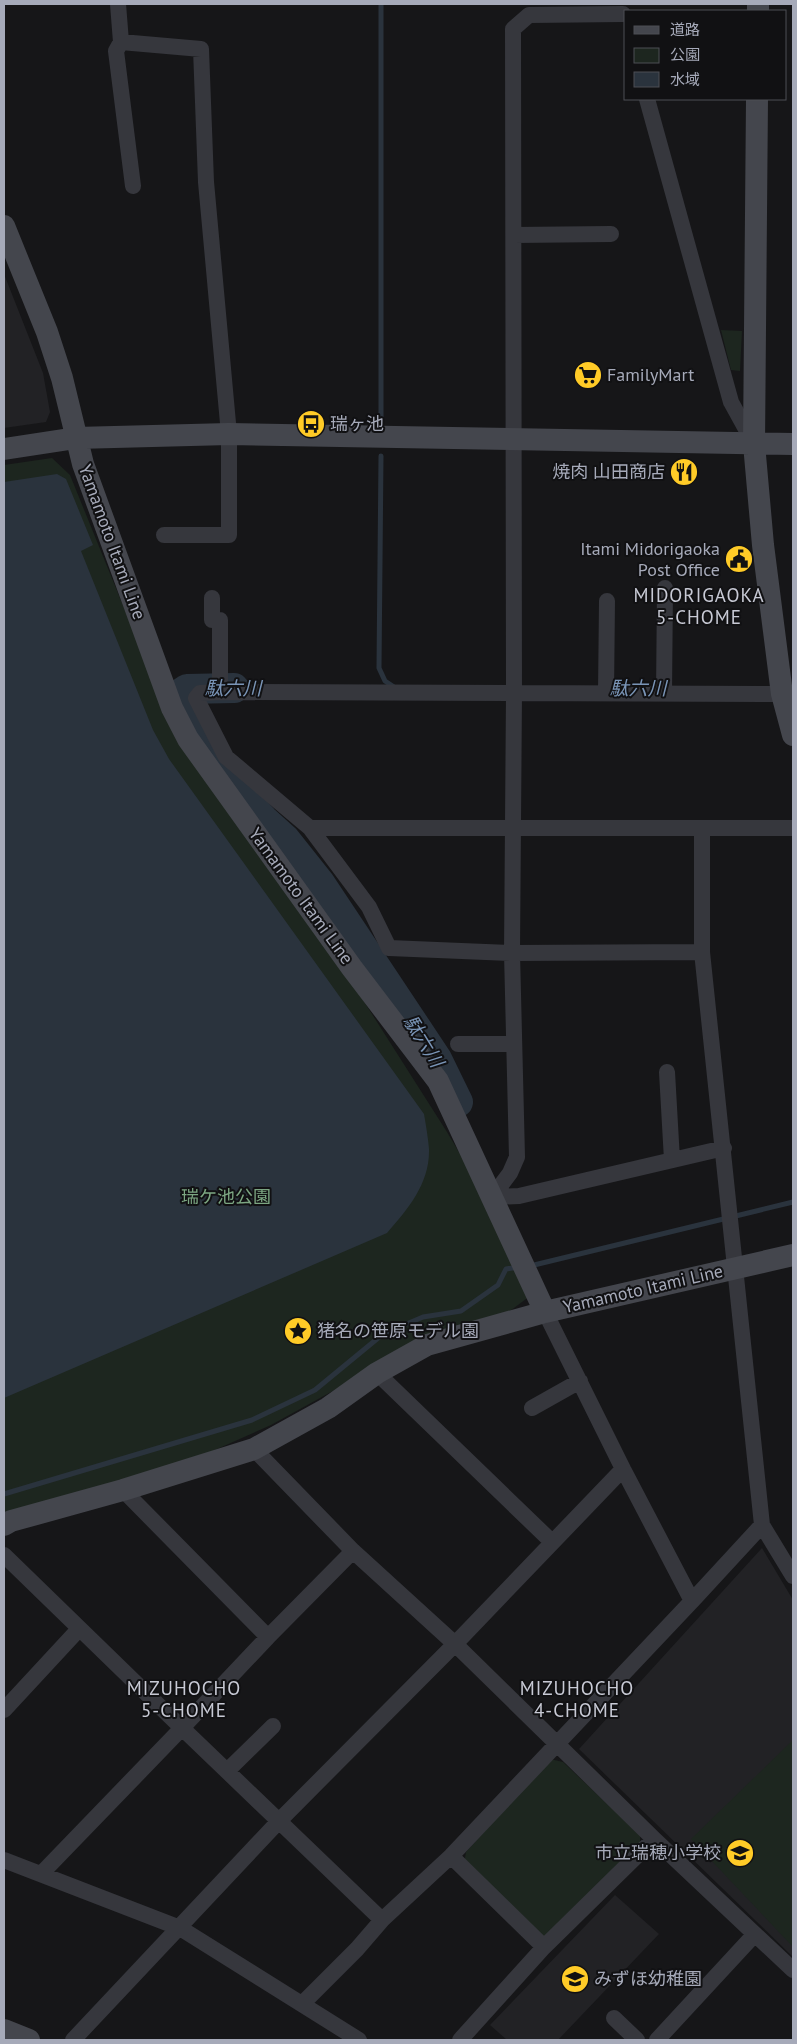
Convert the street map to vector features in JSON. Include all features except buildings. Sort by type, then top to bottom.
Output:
[{"type":"street","points":[[118,4],[120,42],[116,51],[133,186]]},
{"type":"street","points":[[492,1197],[510,1173],[517,1157],[512,953],[514,689],[513,29],[530,15],[623,14]]},
{"type":"street","points":[[120,42],[201,49],[206,182],[229,434],[229,535],[164,535]]},
{"type":"street","points":[[647,100],[731,402],[754,444]]},
{"type":"street","points":[[757,100],[754,444],[763,545],[793,736]]},
{"type":"street","name":"Yamamoto Itami Line","points":[[4,226],[47,332],[62,378],[83,464],[169,699],[188,739],[352,968],[438,1081],[545,1312],[793,1255]]},
{"type":"street","points":[[514,235],[590,228],[612,234]]},
{"type":"street","points":[[4,449],[76,438],[229,434],[793,444]]},
{"type":"street","points":[[664,688],[665,588]]},
{"type":"street","points":[[212,598],[212,620],[220,620],[220,689]]},
{"type":"street","points":[[606,693],[607,601]]},
{"type":"street","points":[[702,952],[512,953],[389,948],[369,907],[310,828],[226,757],[196,698],[200,693],[220,689],[514,689],[606,693],[664,688],[786,690]]},
{"type":"street","points":[[310,828],[793,828]]},
{"type":"street","points":[[702,829],[702,952],[762,1525],[793,1576]]},
{"type":"street","points":[[458,1044],[514,1044]]},
{"type":"street","points":[[667,1072],[672,1160]]},
{"type":"street","points":[[492,1197],[519,1196],[724,1148]]},
{"type":"street","points":[[4,1525],[11,1521],[123,1490],[254,1449],[328,1408],[377,1373],[427,1345],[545,1312],[623,1469],[692,1601]]},
{"type":"street","points":[[377,1373],[552,1542]]},
{"type":"street","points":[[532,1408],[580,1381]]},
{"type":"street","points":[[254,1449],[353,1551],[455,1644],[654,1839],[793,1970]]},
{"type":"street","points":[[73,2040],[279,1822],[455,1644],[623,1469]]},
{"type":"street","points":[[123,1490],[268,1637]]},
{"type":"street","points":[[302,2004],[357,1949],[382,1920],[450,1856],[762,1525]]},
{"type":"street","points":[[41,1874],[353,1551]]},
{"type":"street","points":[[4,1555],[382,1920]]},
{"type":"street","points":[[4,1710],[79,1629]]},
{"type":"street","points":[[227,1771],[273,1726]]},
{"type":"street","points":[[460,2040],[544,1947],[654,1839]]},
{"type":"street","points":[[450,1856],[544,1947]]},
{"type":"street","points":[[4,1860],[180,1928],[359,2040]]},
{"type":"street","points":[[657,2040],[755,1934]]},
{"type":"street","points":[[614,2018],[637,2040]]},
{"type":"street","points":[[4,2030],[29,2040]]},
{"type":"shaded area","points":[[4,274],[43,373],[50,412],[46,422],[4,428]]},
{"type":"shaded area","name":"市立瑞穂小学校","points":[[762,1548],[793,1600],[793,1957],[579,1749]]},
{"type":"shaded area","name":"みずほ幼稚園","points":[[615,1895],[659,1934],[558,2040],[507,2040],[490,2025]]},
{"type":"green space","points":[[721,330],[742,331],[740,371],[731,370]]},
{"type":"green space","name":"瑞ケ池公園","points":[[52,458],[70,475],[178,741],[349,978],[447,1132],[479,1186],[530,1296],[502,1317],[340,1387],[271,1425],[199,1457],[4,1516],[4,465]]},
{"type":"green space","points":[[793,1742],[793,1947],[691,1839]]},
{"type":"green space","points":[[550,1759],[563,1762],[640,1835],[640,1846],[544,1939],[464,1864],[466,1852]]},
{"type":"water","name":"瑞ケ池公園","points":[[57,474],[66,479],[93,545],[81,551],[153,730],[169,759],[424,1114],[429,1149],[426,1173],[422,1184],[403,1215],[387,1233],[4,1398],[4,482]]},
{"type":"waterway","points":[[381,4],[381,424]]},
{"type":"waterway","points":[[381,456],[379,668],[385,681],[394,687]]},
{"type":"waterway","name":"駄六川","points":[[234,688],[187,689],[181,693],[231,785],[285,839],[320,883],[437,1059],[458,1102]]},
{"type":"waterway","points":[[530,1266],[793,1202]]},
{"type":"waterway","points":[[4,1494],[252,1420],[315,1390],[383,1334],[423,1317],[461,1311],[498,1285],[506,1269],[519,1267]]},
{"type":"place","name":"FamilyMart","points":[[588,375]]},
{"type":"place","name":"瑞ヶ池","points":[[311,424]]},
{"type":"place","name":"焼肉 山田商店","points":[[684,472]]},
{"type":"place","name":"Itami Midorigaoka Post Office","points":[[739,559]]},
{"type":"place","name":"猪名の笹原モデル園","points":[[298,1331]]},
{"type":"place","name":"市立瑞穂小学校","points":[[740,1853]]},
{"type":"place","name":"みずほ幼稚園","points":[[575,1979]]},
{"type":"district","name":"MIDORIGAOKA 5-CHOME","points":[[699,606]]},
{"type":"district","name":"MIZUHOCHO 5-CHOME","points":[[184,1699]]},
{"type":"district","name":"MIZUHOCHO 4-CHOME","points":[[577,1699]]}]
